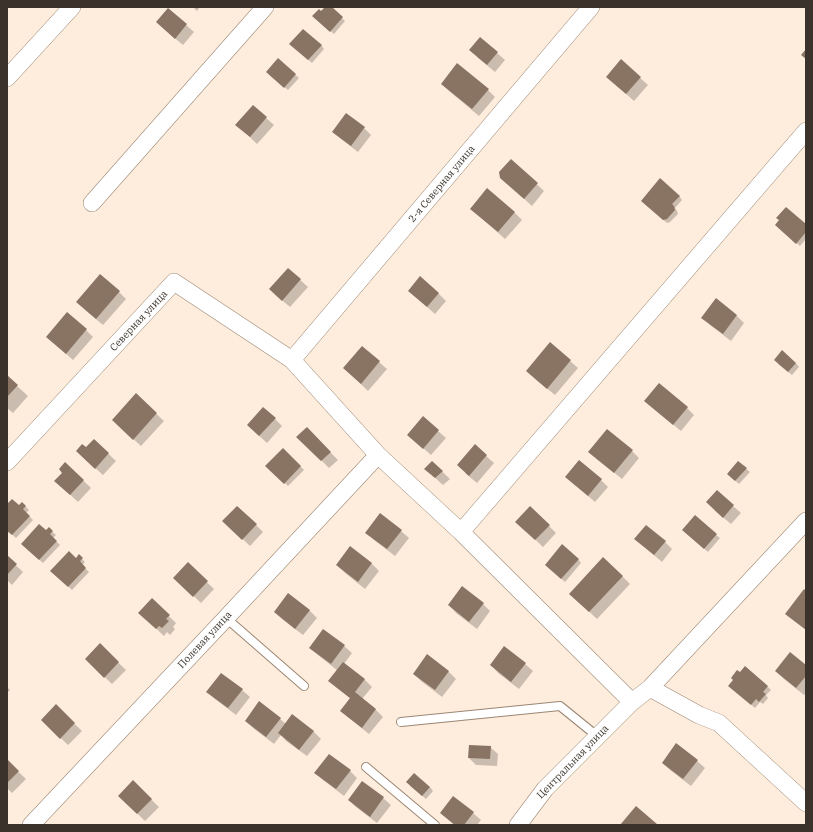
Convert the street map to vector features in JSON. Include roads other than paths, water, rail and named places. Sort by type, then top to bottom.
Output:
[{"type":"street","points":[[7,78],[72,7]]},
{"type":"street","points":[[92,203],[265,7]]},
{"type":"street","name":"2-я Северная улица","points":[[292,360],[591,7]]},
{"type":"street","points":[[460,532],[806,131]]},
{"type":"street","name":"Северная улица","points":[[7,462],[174,282],[292,360]]},
{"type":"street","points":[[292,360],[378,455],[460,532],[632,702]]},
{"type":"street","name":"Полевая улица","points":[[31,825],[378,455]]},
{"type":"street","name":"Центральная улица","points":[[518,825],[545,790],[632,702],[650,688],[806,521]]},
{"type":"street","points":[[650,688],[699,715],[719,723],[806,803]]},
{"type":"lane","points":[[226,618],[304,686]]},
{"type":"lane","points":[[401,722],[560,706],[597,736]]},
{"type":"lane","points":[[366,766],[435,825]]}]
